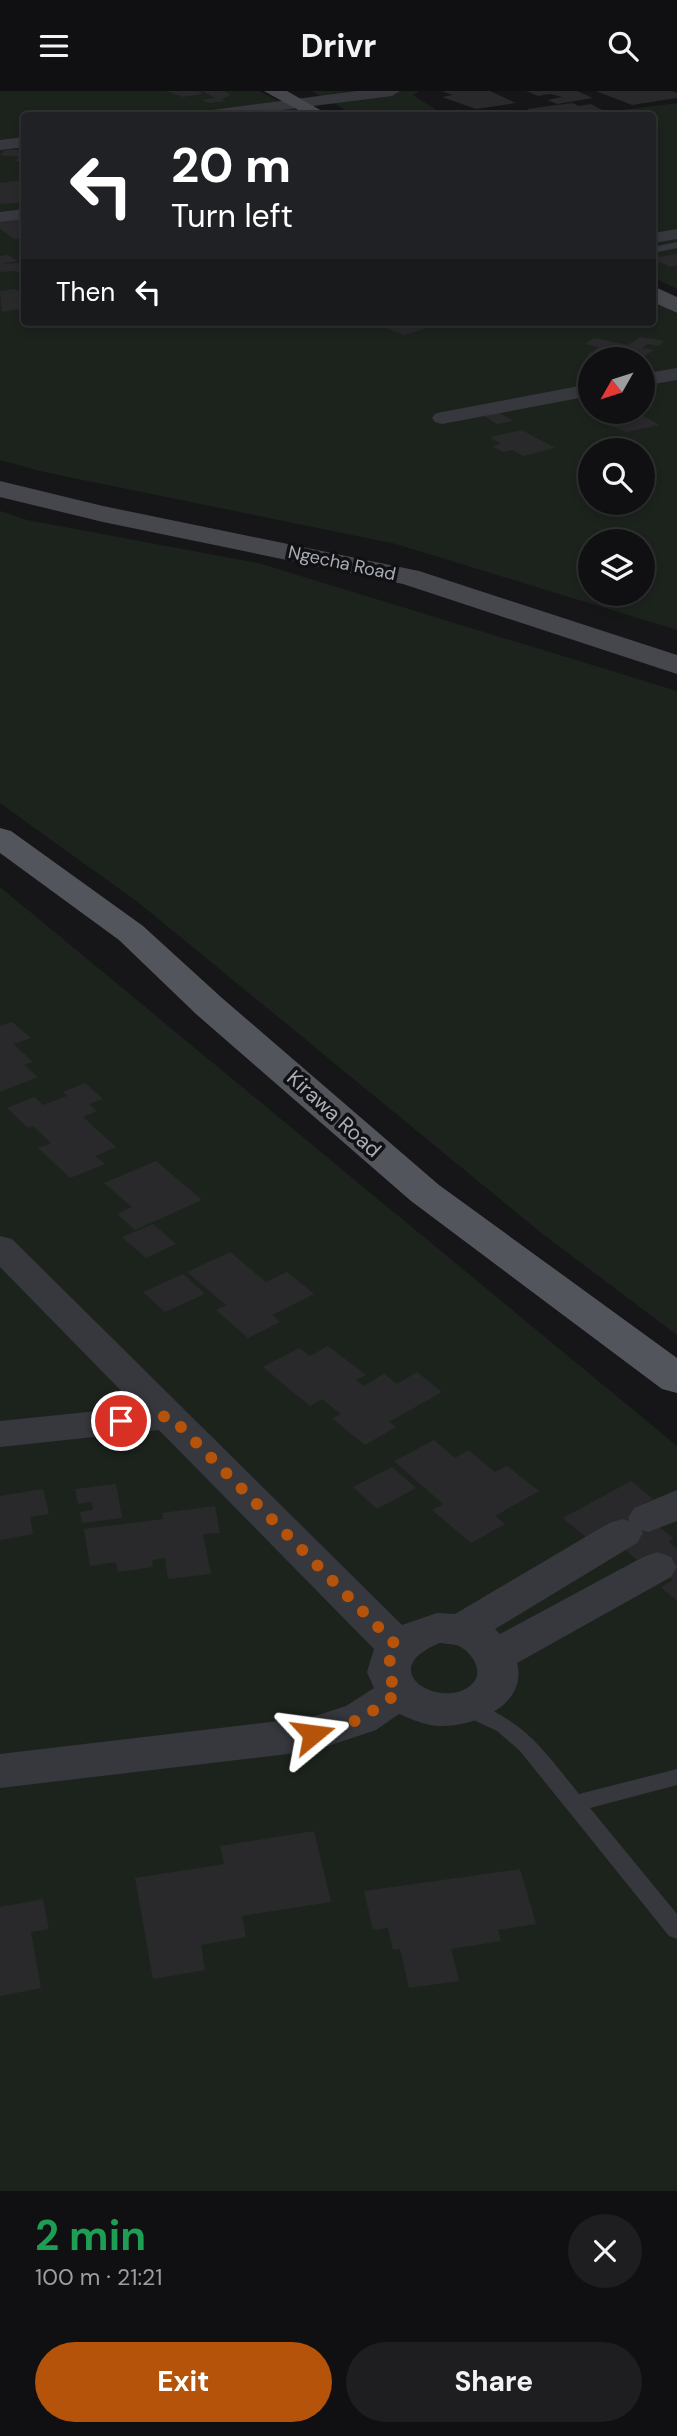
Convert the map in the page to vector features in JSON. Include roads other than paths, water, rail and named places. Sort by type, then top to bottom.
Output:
[{"type":"main road","points":[[273,91],[314,112]]},
{"type":"main road","name":"Ngecha Road","points":[[0,489],[103,514],[409,577],[677,665]]},
{"type":"main road","name":"Kirawa Road","points":[[0,838],[131,933],[209,1006],[425,1193],[677,1380]]},
{"type":"street","points":[[238,112],[392,91]]},
{"type":"street","points":[[0,145],[21,142]]},
{"type":"street","points":[[0,217],[21,214]]},
{"type":"street","points":[[656,238],[677,234]]},
{"type":"street","points":[[655,378],[677,374]]},
{"type":"street","points":[[442,418],[578,392]]},
{"type":"street","points":[[0,1247],[397,1646]]},
{"type":"street","points":[[0,1434],[170,1416]]},
{"type":"street","points":[[461,1630],[649,1518]]},
{"type":"street","points":[[496,1655],[657,1567]]},
{"type":"street","points":[[437,1628],[461,1630],[482,1640],[496,1655],[499,1676],[489,1695],[466,1708],[437,1711],[422,1707],[398,1693],[388,1674],[388,1664],[397,1646],[414,1633],[437,1628]]},
{"type":"street","points":[[0,1771],[313,1734],[361,1719],[398,1693]]},
{"type":"lane","points":[[656,249],[677,245]]},
{"type":"lane","points":[[466,1708],[505,1725],[527,1745],[677,1930]]},
{"type":"lane","points":[[576,1803],[677,1777]]}]
